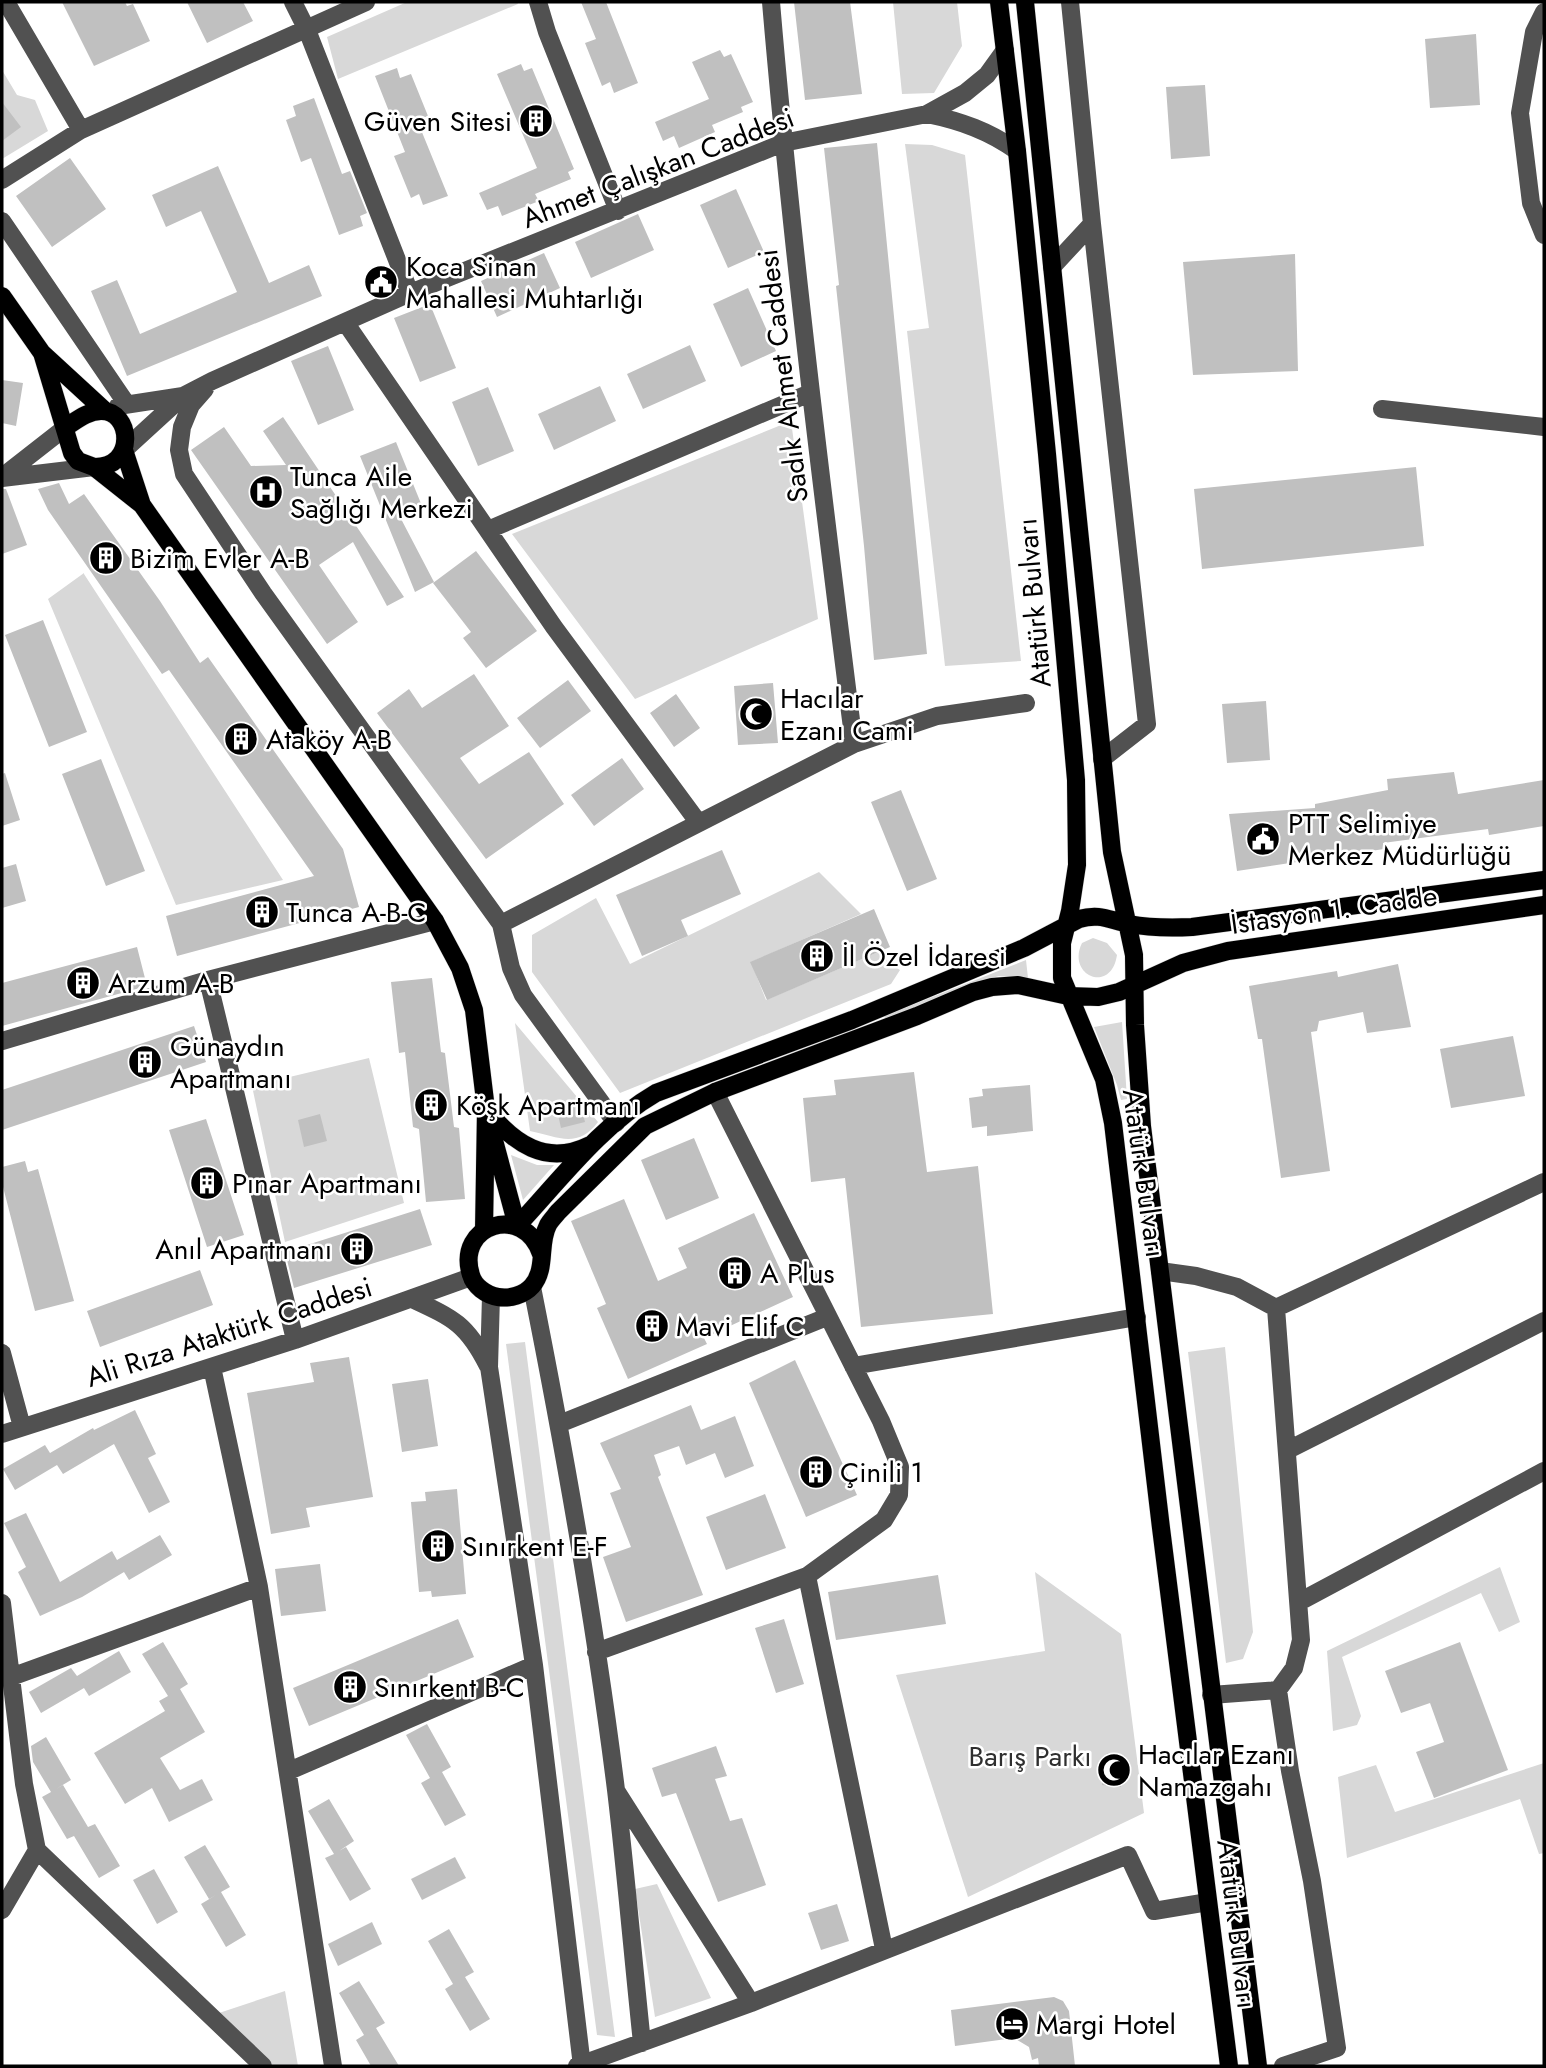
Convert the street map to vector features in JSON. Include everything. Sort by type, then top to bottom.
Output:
[{"type":"main road","name":"Atatürk Bulvarı","points":[[999,2],[1017,150],[1076,780],[1077,865],[1062,943],[1062,978],[1104,1079],[1113,1123],[1228,2066]]},
{"type":"main road","name":"Atatürk Bulvarı","points":[[1025,2],[1112,852],[1134,955],[1137,1068],[1258,2066]]},
{"type":"main road","points":[[2,296],[42,352],[104,410],[115,415],[121,424],[126,441],[124,450],[113,464],[94,467]]},
{"type":"main road","points":[[42,352],[72,453],[78,461],[94,467],[142,505],[435,922],[460,968],[474,1010],[485,1109],[484,1230]]},
{"type":"main road","points":[[66,427],[88,413],[104,410]]},
{"type":"main road","points":[[124,450],[142,505]]},
{"type":"main road","name":"İstasyon 1. Cadde","points":[[1127,924],[1164,928],[1216,925],[1544,880]]},
{"type":"main road","name":"İstasyon 1. Cadde","points":[[1136,984],[1183,963],[1228,951],[1544,905]]},
{"type":"main road","points":[[517,1226],[616,1123],[639,1103],[664,1089],[863,1015],[1024,948],[1067,924],[1088,916],[1107,916],[1127,924]]},
{"type":"main road","points":[[541,1254],[533,1237],[517,1226],[494,1226],[484,1230],[470,1249],[468,1260],[471,1277],[481,1290],[491,1296],[512,1298],[532,1287],[542,1266],[541,1254],[548,1226],[553,1219],[645,1126],[666,1114],[715,1092],[917,1016],[973,992],[1018,985],[1068,996],[1098,997],[1136,984]]},
{"type":"main road","points":[[485,1109],[512,1137],[541,1152],[559,1155],[576,1152],[596,1142]]},
{"type":"main road","points":[[485,1109],[517,1226]]},
{"type":"street","points":[[6,2],[80,130]]},
{"type":"street","points":[[293,2],[307,30],[410,293]]},
{"type":"street","points":[[2,180],[80,130],[366,2]]},
{"type":"street","points":[[538,2],[547,32],[618,211]]},
{"type":"street","name":"Sadık Ahmet Caddesi","points":[[771,2],[810,393],[854,744]]},
{"type":"street","points":[[1070,2],[1147,724],[1102,760]]},
{"type":"street","points":[[1544,12],[1534,32],[1520,113],[1531,204],[1544,235]]},
{"type":"street","points":[[927,114],[965,93],[987,75],[1005,50]]},
{"type":"street","points":[[927,114],[971,125],[996,136],[1017,150]]},
{"type":"street","name":"Ahmet Çalışkan Caddesi","points":[[124,450],[183,396],[410,293],[783,143],[927,114]]},
{"type":"street","points":[[2,221],[126,403]]},
{"type":"street","points":[[1052,267],[1092,224]]},
{"type":"street","points":[[345,322],[554,627],[698,822]]},
{"type":"street","points":[[212,381],[191,405],[181,427],[178,450],[184,474],[271,604],[501,924],[511,968],[523,995],[616,1123]]},
{"type":"street","points":[[488,530],[810,393]]},
{"type":"street","name":"Ahmet Çalışkan Caddesi","points":[[104,410],[126,403],[183,396]]},
{"type":"street","points":[[1382,409],[1544,428]]},
{"type":"street","points":[[2,477],[66,427]]},
{"type":"street","points":[[2,477],[94,467]]},
{"type":"street","points":[[501,924],[854,744],[937,716],[1026,703]]},
{"type":"street","points":[[2,1041],[208,980],[435,922]]},
{"type":"street","points":[[208,980],[295,1340]]},
{"type":"street","points":[[596,1652],[807,1576],[884,1520],[898,1495],[900,1467],[881,1421],[715,1092]]},
{"type":"street","points":[[1276,1308],[1544,1182]]},
{"type":"street","points":[[1160,1271],[1196,1276],[1237,1287],[1276,1308]]},
{"type":"street","name":"Ali Rıza Ataktürk Caddesi","points":[[2,1434],[295,1340],[471,1277]]},
{"type":"street","points":[[532,1287],[559,1424],[616,1789],[642,2043]]},
{"type":"street","points":[[491,1296],[489,1367],[534,1665],[580,2066],[751,2003],[1128,1855],[1154,1910],[1208,1902]]},
{"type":"street","points":[[412,1298],[451,1317],[475,1340],[489,1367]]},
{"type":"street","points":[[1276,1308],[1301,1640],[1293,1668],[1278,1690],[1290,1771],[1312,1881],[1337,2048],[1283,2066]]},
{"type":"street","points":[[559,1424],[827,1317]]},
{"type":"street","points":[[853,1366],[1137,1317]]},
{"type":"street","points":[[1288,1450],[1544,1321]]},
{"type":"street","points":[[2,1353],[22,1427]]},
{"type":"street","points":[[212,1367],[259,1587],[333,2066]]},
{"type":"street","points":[[1298,1602],[1544,1471]]},
{"type":"street","points":[[807,1576],[884,1949]]},
{"type":"street","points":[[11,1677],[259,1587]]},
{"type":"street","points":[[2,1603],[24,1784],[37,1850],[263,2066]]},
{"type":"street","points":[[289,1771],[534,1665]]},
{"type":"street","points":[[1211,1695],[1278,1690]]},
{"type":"street","points":[[616,1789],[751,2003]]},
{"type":"street","points":[[2,1910],[37,1850]]},
{"type":"green space","points":[[407,2],[518,4],[338,79],[327,37]]},
{"type":"green space","points":[[893,2],[957,2],[962,46],[934,93],[902,94]]},
{"type":"green space","points":[[2,70],[17,95],[35,100],[48,131],[2,159]]},
{"type":"green space","points":[[905,144],[932,145],[965,155],[1021,661],[945,666],[907,331],[929,328]]},
{"type":"green space","points":[[791,421],[818,619],[635,699],[512,534]]},
{"type":"green space","points":[[84,573],[283,880],[176,905],[48,599]]},
{"type":"green space","points":[[819,872],[861,914],[751,962],[766,1000],[883,950],[888,962],[900,970],[891,984],[620,1093],[532,972],[532,935],[596,898],[630,964]]},
{"type":"green space","points":[[1093,938],[1107,943],[1117,955],[1113,967],[1107,974],[1099,977],[1091,976],[1080,964],[1082,943]]},
{"type":"green space","points":[[1026,960],[1028,978],[999,976],[886,1020],[884,1016]]},
{"type":"green space","points":[[1122,1022],[1127,1099],[1121,1100],[1094,1027]]},
{"type":"green space","points":[[515,1023],[598,1122],[583,1136],[567,1139],[530,1131]]},
{"type":"green space","points":[[369,1058],[404,1203],[285,1242],[252,1086]]},
{"type":"green space","points":[[511,1155],[537,1165],[554,1165],[523,1200]]},
{"type":"green space","points":[[525,1342],[615,2037],[597,2035],[506,1344]]},
{"type":"green space","points":[[1225,1347],[1253,1632],[1243,1659],[1226,1663],[1188,1352]]},
{"type":"green space","points":[[1500,1567],[1520,1622],[1499,1632],[1481,1593],[1342,1657],[1361,1716],[1357,1725],[1333,1731],[1327,1651]]},
{"type":"green space","name":"Barış Parkı","points":[[1035,1572],[1121,1634],[1144,1813],[968,1897],[896,1675],[1045,1651]]},
{"type":"green space","points":[[1544,1763],[1544,1853],[1539,1854],[1520,1799],[1347,1858],[1338,1777],[1376,1765],[1395,1812]]},
{"type":"green space","points":[[657,1884],[711,1998],[655,2017],[635,1889]]},
{"type":"green space","points":[[285,1991],[298,2066],[267,2066],[219,2013]]},
{"type":"building","points":[[62,2],[125,2],[127,6],[133,4],[150,41],[94,66]]},
{"type":"building","points":[[187,2],[243,2],[253,21],[207,43]]},
{"type":"building","points":[[581,2],[606,2],[638,83],[614,93],[610,82],[602,86],[585,43],[596,39]]},
{"type":"building","points":[[794,2],[850,2],[862,94],[805,100]]},
{"type":"building","points":[[1476,34],[1480,105],[1430,108],[1425,39]]},
{"type":"building","points":[[720,50],[724,57],[731,54],[753,102],[741,107],[743,112],[712,125],[715,132],[679,148],[674,136],[663,141],[655,122],[709,99],[692,62]]},
{"type":"building","name":"Güven Sitesi","points":[[521,64],[524,71],[532,68],[574,169],[568,172],[571,179],[535,194],[539,201],[502,216],[498,206],[487,210],[479,193],[537,168],[497,74]]},
{"type":"building","points":[[397,68],[400,78],[411,74],[428,116],[417,120],[448,196],[423,205],[419,194],[411,198],[394,156],[405,152],[375,76]]},
{"type":"building","points":[[1205,85],[1210,156],[1171,159],[1166,87]]},
{"type":"building","points":[[314,98],[342,174],[350,171],[367,213],[360,216],[363,226],[339,235],[311,158],[301,162],[286,120],[296,116],[293,106]]},
{"type":"building","points":[[2,102],[21,127],[2,141]]},
{"type":"building","points":[[877,143],[927,654],[874,660],[824,148]]},
{"type":"building","points":[[70,158],[106,209],[52,247],[16,196]]},
{"type":"building","points":[[218,166],[269,283],[309,265],[322,296],[127,376],[91,291],[117,280],[140,334],[237,292],[201,211],[166,227],[152,195]]},
{"type":"building","points":[[736,189],[764,252],[728,268],[700,205]]},
{"type":"building","points":[[638,214],[654,250],[591,278],[575,242]]},
{"type":"building","points":[[544,253],[560,288],[497,317],[481,281]]},
{"type":"building","points":[[1295,254],[1298,371],[1193,375],[1183,262]]},
{"type":"building","name":"Koca Sinan Mahallesi Muhtarlığı","points":[[386,270],[393,288],[376,294],[369,277]]},
{"type":"building","points":[[748,288],[776,351],[741,367],[713,304]]},
{"type":"building","points":[[430,304],[456,368],[420,382],[394,318]]},
{"type":"building","points":[[690,345],[706,381],[643,409],[627,374]]},
{"type":"building","points":[[328,346],[354,410],[318,425],[291,361]]},
{"type":"building","points":[[2,380],[23,383],[16,426],[2,423]]},
{"type":"building","points":[[600,386],[616,421],[554,450],[538,414]]},
{"type":"building","points":[[488,387],[514,451],[478,466],[452,402]]},
{"type":"building","points":[[283,417],[404,597],[387,606],[353,542],[319,565],[358,622],[327,644],[191,450],[224,427],[251,466],[286,465],[263,431]]},
{"type":"building","points":[[396,442],[422,506],[399,515],[434,582],[415,592],[360,456]]},
{"type":"building","points":[[1416,467],[1424,546],[1202,569],[1194,489]]},
{"type":"building","points":[[59,483],[69,504],[84,494],[160,601],[200,663],[208,657],[343,849],[359,907],[177,956],[166,916],[314,876],[169,670],[162,674],[48,510],[38,489]]},
{"type":"building","points":[[2,489],[6,489],[27,545],[2,554]]},
{"type":"building","points":[[476,551],[537,631],[486,668],[463,638],[471,632],[433,583]]},
{"type":"building","points":[[43,620],[87,732],[49,747],[5,635]]},
{"type":"building","points":[[474,674],[509,726],[460,758],[479,784],[529,752],[564,804],[486,859],[377,713],[409,689],[422,708]]},
{"type":"building","points":[[568,680],[591,711],[540,748],[517,718]]},
{"type":"building","name":"Hacılar Ezanı Cami","points":[[773,683],[778,743],[738,745],[734,686]]},
{"type":"building","points":[[676,694],[700,728],[674,747],[650,713]]},
{"type":"building","points":[[1266,701],[1270,760],[1227,763],[1222,704]]},
{"type":"building","points":[[622,758],[644,789],[594,826],[571,795]]},
{"type":"building","points":[[101,759],[145,871],[106,886],[62,774]]},
{"type":"building","points":[[1454,772],[1458,794],[1544,780],[1544,826],[1489,835],[1488,829],[1383,843],[1384,849],[1237,871],[1229,814],[1315,808],[1315,804],[1388,790],[1387,779]]},
{"type":"building","points":[[5,773],[20,820],[2,826],[2,774]]},
{"type":"building","points":[[901,790],[937,879],[907,891],[871,802]]},
{"type":"building","points":[[722,850],[741,894],[681,920],[688,936],[642,956],[616,895]]},
{"type":"building","points":[[16,864],[26,901],[2,908],[2,868]]},
{"type":"building","name":"İl Özel İdaresi","points":[[874,909],[890,947],[767,1000],[750,962]]},
{"type":"building","name":"Arzum A-B","points":[[137,947],[147,986],[2,1026],[2,983]]},
{"type":"building","points":[[1398,964],[1411,1027],[1367,1033],[1363,1012],[1319,1021],[1317,1031],[1311,1032],[1330,1171],[1281,1178],[1262,1039],[1258,1039],[1249,986],[1337,971],[1338,977]]},
{"type":"building","name":"Köşk Apartmanı","points":[[432,978],[454,1127],[459,1128],[465,1199],[426,1202],[419,1129],[413,1127],[405,1052],[399,1053],[391,982]]},
{"type":"building","points":[[194,1026],[206,1062],[2,1130],[2,1090]]},
{"type":"building","points":[[1513,1036],[1525,1096],[1451,1108],[1440,1049]]},
{"type":"building","points":[[914,1072],[927,1172],[978,1166],[993,1314],[861,1327],[845,1178],[811,1182],[803,1098],[836,1095],[834,1080]]},
{"type":"building","points":[[1030,1085],[1033,1131],[987,1136],[987,1126],[972,1128],[969,1098],[983,1096],[982,1089]]},
{"type":"building","points":[[580,1101],[585,1122],[561,1128],[556,1106]]},
{"type":"building","points":[[320,1114],[327,1141],[304,1147],[298,1120]]},
{"type":"building","name":"Pınar Apartmanı","points":[[206,1119],[244,1235],[207,1247],[169,1130]]},
{"type":"building","points":[[694,1138],[719,1198],[666,1220],[641,1160]]},
{"type":"building","points":[[25,1161],[28,1172],[38,1169],[74,1301],[35,1311],[2,1183],[2,1167]]},
{"type":"building","points":[[624,1199],[658,1281],[687,1268],[678,1248],[754,1213],[793,1297],[704,1338],[707,1344],[628,1379],[597,1308],[606,1304],[571,1221]]},
{"type":"building","name":"Anıl Apartmanı","points":[[420,1209],[432,1245],[294,1288],[285,1252]]},
{"type":"building","points":[[200,1270],[213,1305],[100,1347],[87,1311]]},
{"type":"building","points":[[349,1357],[373,1497],[306,1508],[310,1527],[271,1534],[247,1393],[314,1382],[310,1363]]},
{"type":"building","points":[[795,1360],[857,1495],[806,1517],[749,1383]]},
{"type":"building","points":[[428,1379],[438,1446],[402,1452],[392,1384]]},
{"type":"building","points":[[691,1405],[701,1430],[735,1416],[754,1466],[725,1478],[715,1453],[686,1465],[679,1446],[654,1455],[661,1475],[658,1477],[703,1595],[626,1622],[603,1557],[631,1547],[610,1493],[621,1489],[600,1443]]},
{"type":"building","points":[[135,1410],[156,1454],[148,1458],[170,1502],[149,1513],[114,1444],[63,1474],[57,1465],[15,1490],[3,1469],[45,1445],[50,1453],[93,1428],[94,1430]]},
{"type":"building","name":"Sınırkent E-F","points":[[457,1489],[466,1594],[432,1597],[431,1591],[419,1592],[411,1502],[426,1501],[425,1492]]},
{"type":"building","points":[[765,1494],[786,1548],[726,1570],[706,1517]]},
{"type":"building","points":[[26,1513],[60,1582],[112,1551],[117,1560],[160,1535],[172,1555],[129,1580],[124,1572],[82,1597],[40,1616],[18,1572],[26,1567],[4,1523]]},
{"type":"building","points":[[320,1564],[326,1611],[281,1616],[275,1569]]},
{"type":"building","points":[[938,1575],[946,1624],[836,1640],[828,1592]]},
{"type":"building","points":[[458,1619],[474,1657],[309,1726],[293,1688]]},
{"type":"building","points":[[784,1619],[804,1684],[776,1693],[755,1628]]},
{"type":"building","points":[[163,1642],[188,1684],[180,1689],[205,1732],[160,1758],[180,1790],[202,1779],[213,1800],[169,1822],[152,1788],[125,1804],[94,1753],[165,1711],[159,1701],[168,1696],[142,1654]]},
{"type":"building","points":[[1460,1642],[1508,1770],[1434,1798],[1416,1752],[1444,1742],[1430,1703],[1401,1713],[1385,1671]]},
{"type":"building","points":[[119,1651],[131,1672],[89,1696],[84,1688],[41,1713],[29,1692],[71,1668],[77,1676]]},
{"type":"building","points":[[427,1724],[451,1767],[442,1772],[466,1815],[445,1826],[421,1783],[430,1778],[406,1735]]},
{"type":"building","points":[[46,1737],[71,1780],[56,1789],[63,1785],[88,1827],[95,1824],[120,1866],[99,1878],[74,1836],[67,1839],[42,1797],[51,1792],[33,1762],[31,1746]]},
{"type":"building","points":[[716,1746],[727,1776],[715,1779],[730,1821],[742,1818],[766,1885],[718,1902],[676,1793],[662,1797],[652,1768]]},
{"type":"building","name":"Hacılar Ezanı Namazgahı","points":[[1107,1753],[1125,1756],[1121,1787],[1102,1785]]},
{"type":"building","points":[[329,1799],[354,1841],[339,1851],[346,1847],[371,1889],[350,1901],[325,1858],[334,1854],[308,1811]]},
{"type":"building","points":[[205,1845],[230,1887],[221,1892],[246,1935],[226,1947],[201,1904],[216,1895],[209,1899],[184,1857]]},
{"type":"building","points":[[455,1857],[466,1878],[422,1900],[411,1879]]},
{"type":"building","points":[[154,1869],[178,1912],[157,1924],[133,1880]]},
{"type":"building","points":[[837,1904],[849,1941],[821,1950],[808,1913]]},
{"type":"building","points":[[372,1922],[382,1944],[338,1966],[328,1944]]},
{"type":"building","points":[[449,1929],[474,1972],[465,1977],[490,2019],[470,2031],[445,1989],[453,1984],[428,1941]]},
{"type":"building","points":[[359,1981],[385,2023],[376,2028],[399,2066],[371,2066],[356,2040],[364,2035],[339,1993]]},
{"type":"building","name":"Margi Hotel","points":[[1054,1997],[1063,2001],[1069,2011],[1075,2066],[1039,2066],[1038,2058],[1032,2060],[1029,2047],[1014,2038],[955,2046],[951,2010]]},
{"type":"place","name":"Güven Sitesi","points":[[536,121]]},
{"type":"place","name":"Koca Sinan Mahallesi Muhtarlığı","points":[[381,282]]},
{"type":"place","name":"Tunca Aile Sağlığı Merkezi","points":[[266,492]]},
{"type":"place","name":"Bizim Evler A-B","points":[[106,558]]},
{"type":"place","name":"Hacılar Ezanı Cami","points":[[756,714]]},
{"type":"place","name":"Ataköy A-B","points":[[241,739]]},
{"type":"place","name":"PTT Selimiye Merkez Müdürlüğü","points":[[1263,839]]},
{"type":"place","name":"Tunca A-B-C","points":[[262,912]]},
{"type":"place","name":"İl Özel İdaresi","points":[[817,956]]},
{"type":"place","name":"Arzum A-B","points":[[83,983]]},
{"type":"place","name":"Günaydın Apartmanı","points":[[145,1062]]},
{"type":"place","name":"Köşk Apartmanı","points":[[431,1105]]},
{"type":"place","name":"Pınar Apartmanı","points":[[207,1183]]},
{"type":"place","name":"Anıl Apartmanı","points":[[357,1249]]},
{"type":"place","name":"A Plus","points":[[735,1273]]},
{"type":"place","name":"Mavi Elif C","points":[[652,1326]]},
{"type":"place","name":"Çinili 1","points":[[816,1472]]},
{"type":"place","name":"Sınırkent E-F","points":[[438,1546]]},
{"type":"place","name":"Sınırkent B-C","points":[[350,1687]]},
{"type":"place","name":"Hacılar Ezanı Namazgahı","points":[[1114,1770]]},
{"type":"place","name":"Margi Hotel","points":[[1012,2024]]}]
